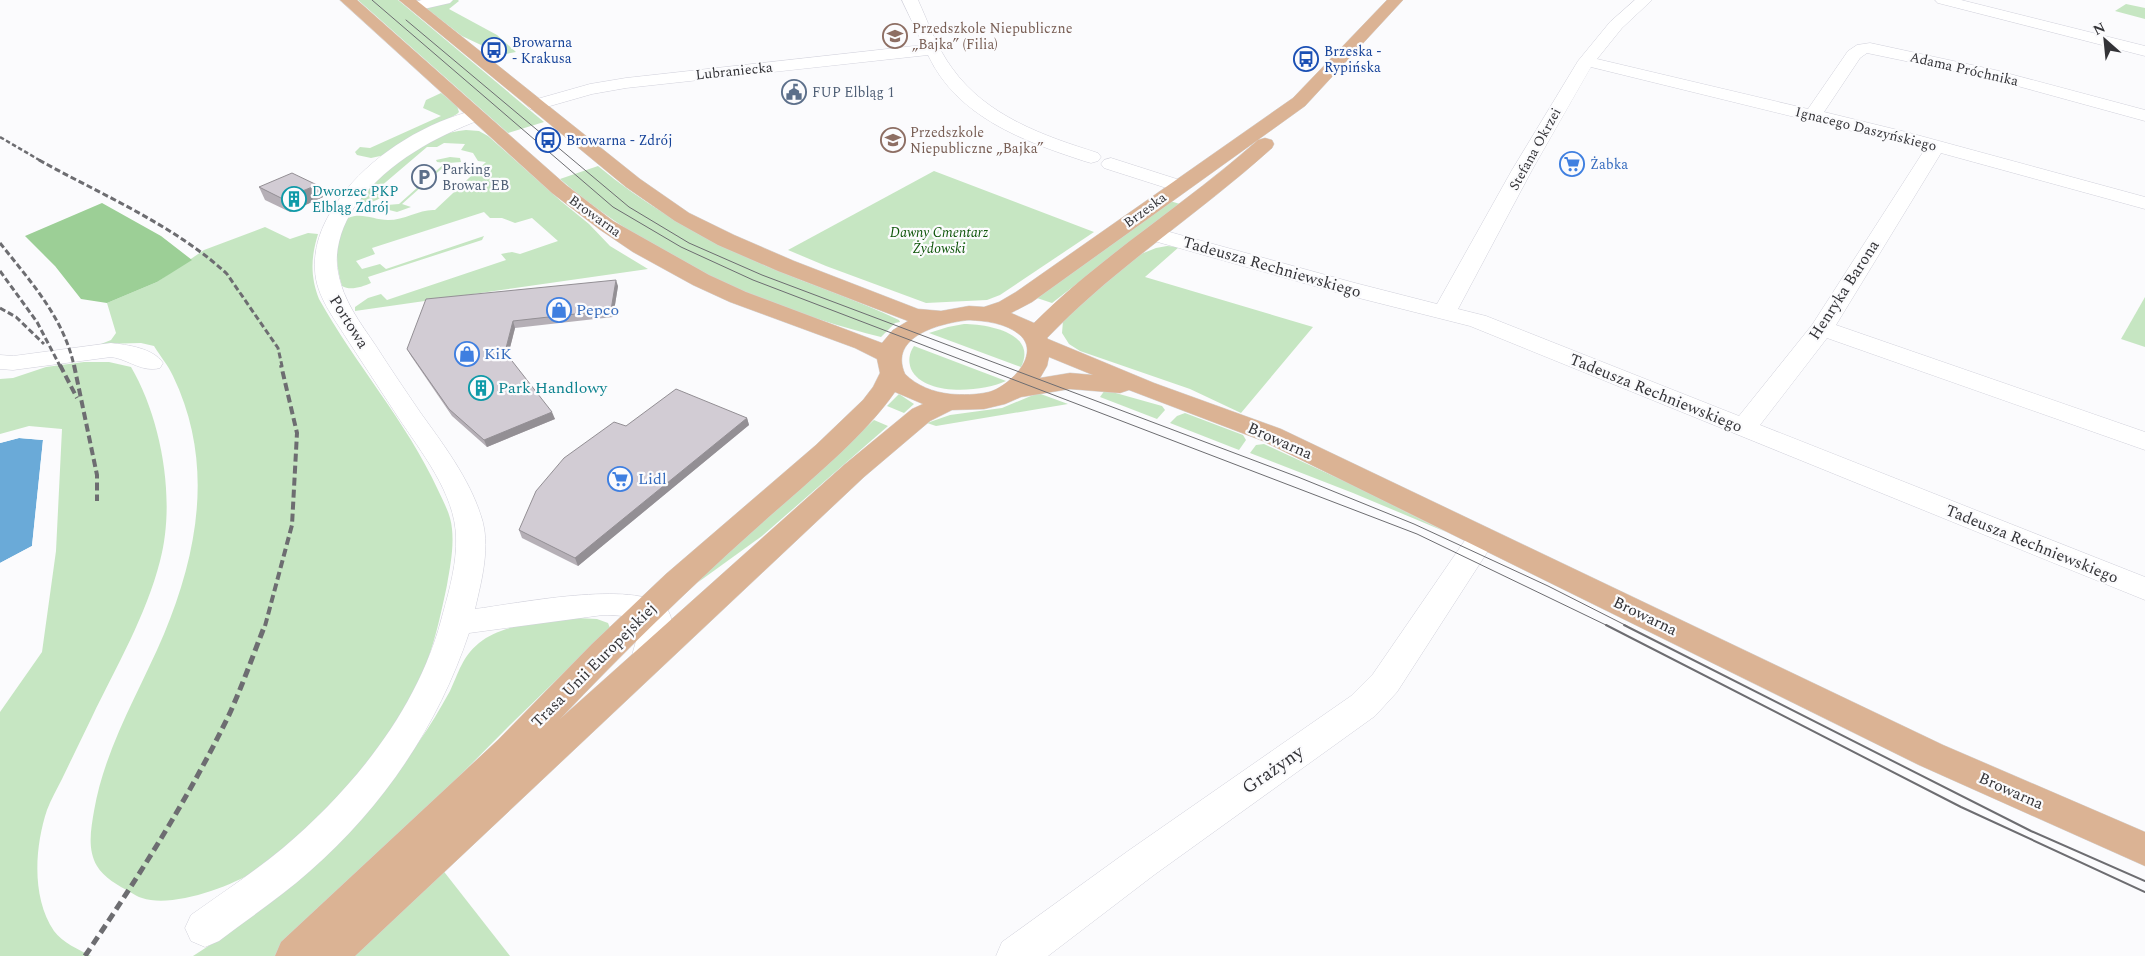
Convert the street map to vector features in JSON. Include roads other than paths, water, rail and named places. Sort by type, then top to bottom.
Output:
[{"type":"main road","name":"Browarna","points":[[348,0],[575,203],[640,247],[677,268],[738,296],[863,343],[891,365]]},
{"type":"main road","name":"Brzeska","points":[[988,314],[1007,307],[1024,297],[1299,102],[1395,0]]},
{"type":"main road","points":[[411,3],[633,183],[682,217],[786,266],[903,312],[924,318],[968,313],[988,314],[1013,321],[1037,340],[1039,356],[1035,366],[1029,376],[1015,390],[979,401],[947,402],[918,394],[906,388],[891,365],[894,346],[902,336],[916,326],[938,317]]},
{"type":"main road","name":"Brzeska","points":[[1037,340],[1058,310],[1080,290],[1155,234],[1254,155],[1288,121],[1299,102]]},
{"type":"main road","name":"Browarna","points":[[1037,340],[1144,388],[1272,435],[1931,755],[2145,849]]},
{"type":"main road","name":"Trasa Unii Europejskiej","points":[[295,956],[510,750],[603,653],[648,610],[710,552],[826,451],[872,406],[885,388],[891,365]]},
{"type":"main road","name":"Browarna","points":[[1015,390],[1070,381],[1144,388]]},
{"type":"main road","name":"Trasa Unii Europejskiej","points":[[326,956],[647,659],[894,436],[921,415],[947,402]]},
{"type":"street","points":[[411,3],[445,0]]},
{"type":"street","points":[[910,0],[948,77],[973,101],[1022,131],[1091,157]]},
{"type":"street","name":"Stefana Okrzei","points":[[1444,313],[1522,170],[1586,60],[1616,25],[1644,0]]},
{"type":"street","points":[[1943,0],[2145,51]]},
{"type":"street","name":"Adama Próchnika","points":[[1813,115],[1854,55],[1864,48],[1882,50],[1995,75],[2145,116]]},
{"type":"street","name":"Lubraniecka","points":[[536,105],[618,84],[934,49]]},
{"type":"street","name":"Ignacego Daszyńskiego","points":[[1586,60],[1936,146],[2145,203]]},
{"type":"street","name":"Portowa","points":[[205,928],[308,849],[372,781],[407,736],[427,701],[442,668],[458,623],[471,532],[468,516],[443,464],[336,304],[330,293],[325,274],[325,256],[328,237],[336,220],[359,187],[382,165],[424,137],[476,115]]},
{"type":"street","name":"Henryka Barona","points":[[1744,428],[1822,328],[1936,146]]},
{"type":"street","points":[[1111,164],[1179,186]]},
{"type":"street","name":"Tadeusza Rechniewskiego","points":[[1155,234],[1347,288],[1478,322],[2145,589]]},
{"type":"street","points":[[1822,328],[2145,440]]},
{"type":"street","points":[[0,362],[13,363],[111,350],[127,352],[151,363]]},
{"type":"street","name":"Grażyny","points":[[1016,956],[1141,863],[1364,706],[1385,683],[1482,537]]},
{"type":"street","points":[[458,623],[603,604],[624,604],[648,610],[655,616],[657,622],[647,659]]},
{"type":"water","points":[[19,438],[43,440],[32,546],[0,563],[0,443]]},
{"type":"tram line","points":[[372,0],[613,207],[681,247],[753,280],[1417,534],[1607,626]]},
{"type":"tram line","points":[[406,20],[629,207],[689,243],[762,275],[1298,477],[1414,524],[1548,586],[1627,626]]},
{"type":"tram line","points":[[1624,625],[2031,831],[2145,881]]},
{"type":"tram line","points":[[1607,626],[1961,807],[2145,892]]},
{"type":"railway","points":[[0,137],[41,161]]},
{"type":"railway","points":[[39,160],[137,212],[185,241],[207,257],[227,274],[278,348],[282,366]]},
{"type":"railway","points":[[0,243],[34,286],[54,316],[69,348],[74,366]]},
{"type":"railway","points":[[0,271],[37,322],[60,366]]},
{"type":"railway","points":[[0,308],[16,317],[44,344]]},
{"type":"railway","points":[[60,365],[77,398]]},
{"type":"railway","points":[[74,365],[97,475],[97,501]]},
{"type":"railway","points":[[265,626],[292,525],[297,433],[281,365]]},
{"type":"railway","points":[[85,956],[124,898],[196,779],[233,706],[265,625]]},
{"type":"place","name":"Przedszkole Niepubliczne „Bajka” (Filia)","points":[[895,36]]},
{"type":"place","name":"Browarna - Krakusa","points":[[494,50]]},
{"type":"place","name":"Brzeska - Rypińska","points":[[1306,59]]},
{"type":"place","name":"FUP Elbląg 1","points":[[794,92]]},
{"type":"place","name":"Browarna - Zdrój","points":[[548,140]]},
{"type":"place","name":"Przedszkole Niepubliczne „Bajka”","points":[[893,140]]},
{"type":"place","name":"Żabka","points":[[1572,164]]},
{"type":"place","name":"Parking Browar EB","points":[[424,177]]},
{"type":"place","name":"Dworzec PKP Elbląg Zdrój","points":[[294,199]]},
{"type":"place","name":"Pepco","points":[[559,310]]},
{"type":"place","name":"KiK","points":[[467,354]]},
{"type":"place","name":"Park Handlowy","points":[[481,388]]},
{"type":"place","name":"Lidl","points":[[620,479]]},
{"type":"park label","name":"Dawny Cmentarz Żydowski","points":[[939,240]]}]
